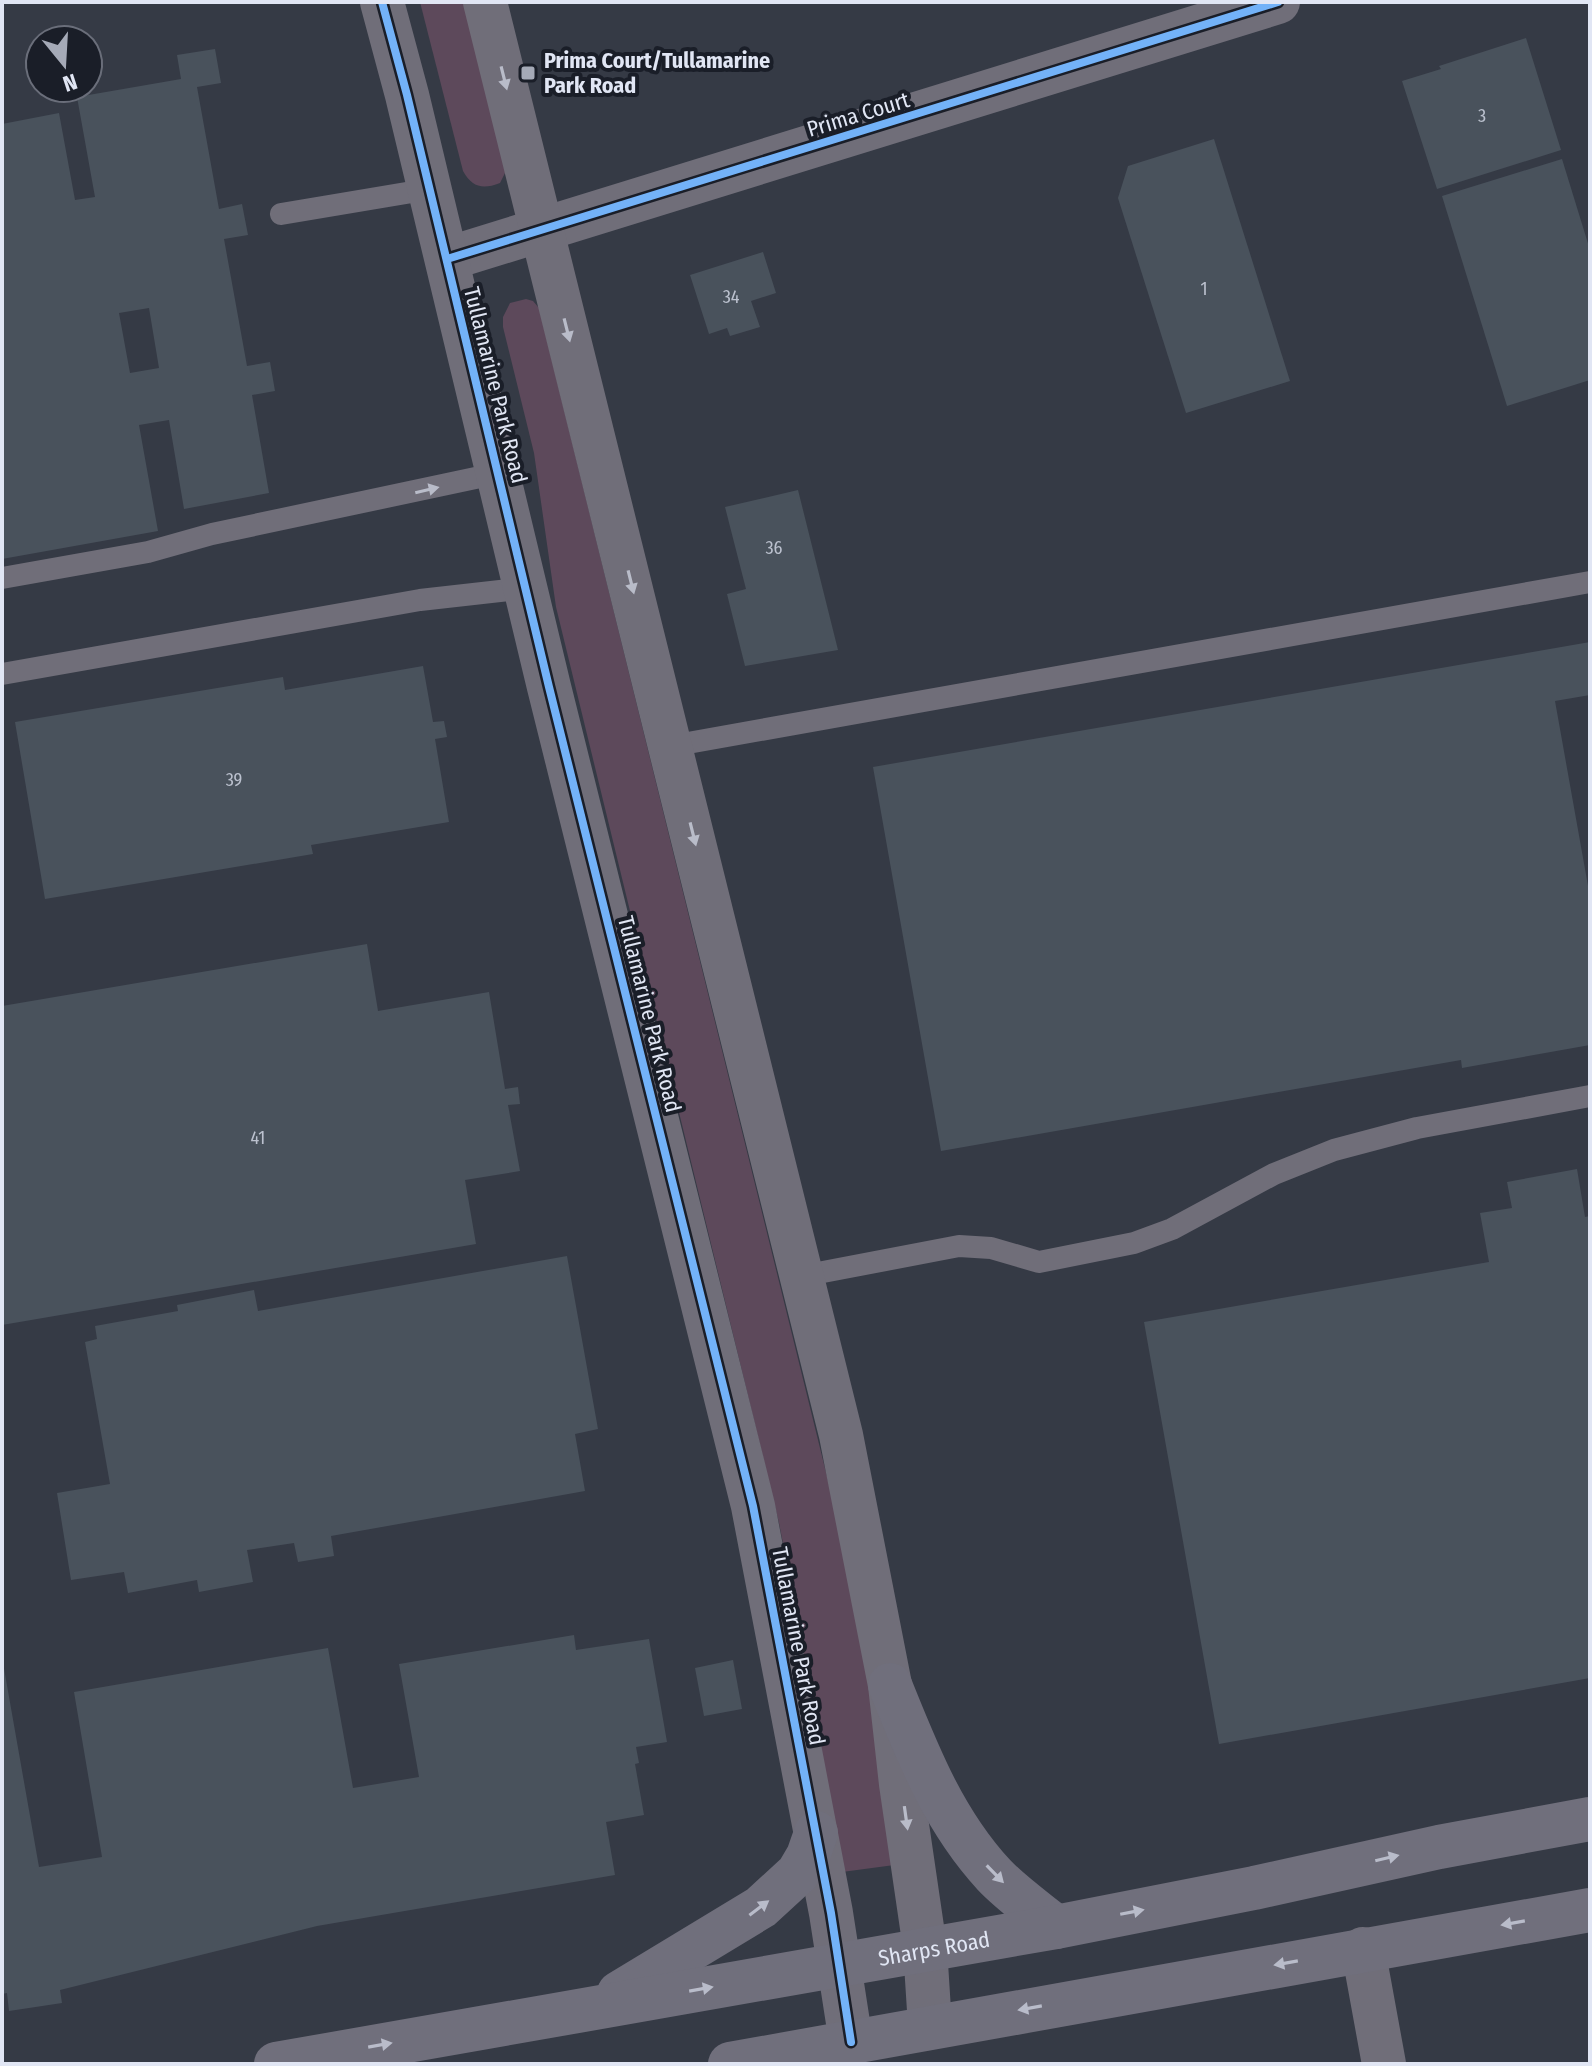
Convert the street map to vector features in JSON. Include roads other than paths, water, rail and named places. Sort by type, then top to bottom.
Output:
[{"type":"main road","points":[[890,1685],[920,1760],[962,1835],[995,1876],[1056,1927]]},
{"type":"main road","name":"Sharps Road","points":[[276,2064],[1056,1927],[1439,1847],[1590,1819]]},
{"type":"main road","points":[[597,2007],[761,1907],[798,1873],[816,1833]]},
{"type":"main road","points":[[730,2064],[1590,1910]]},
{"type":"street","name":"Tullamarine Park Road","points":[[382,2],[753,1506],[816,1833],[851,2042]]},
{"type":"street","points":[[485,2],[841,1435],[890,1685],[925,1948],[930,2026]]},
{"type":"street","name":"Prima Court","points":[[447,259],[1278,2]]},
{"type":"street","points":[[1363,1949],[1384,2064]]},
{"type":"lane","points":[[281,214],[430,189]]},
{"type":"lane","points":[[2,578],[148,552],[212,534],[499,473]]},
{"type":"lane","points":[[671,746],[1590,582]]},
{"type":"lane","points":[[2,674],[420,600],[526,588]]},
{"type":"lane","points":[[802,1276],[959,1246],[991,1248],[1039,1262],[1134,1243],[1172,1229],[1274,1174],[1334,1150],[1417,1128],[1590,1096]]},
{"type":"place","name":"Prima Court/Tullamarine Park Road","points":[[528,73]]}]
